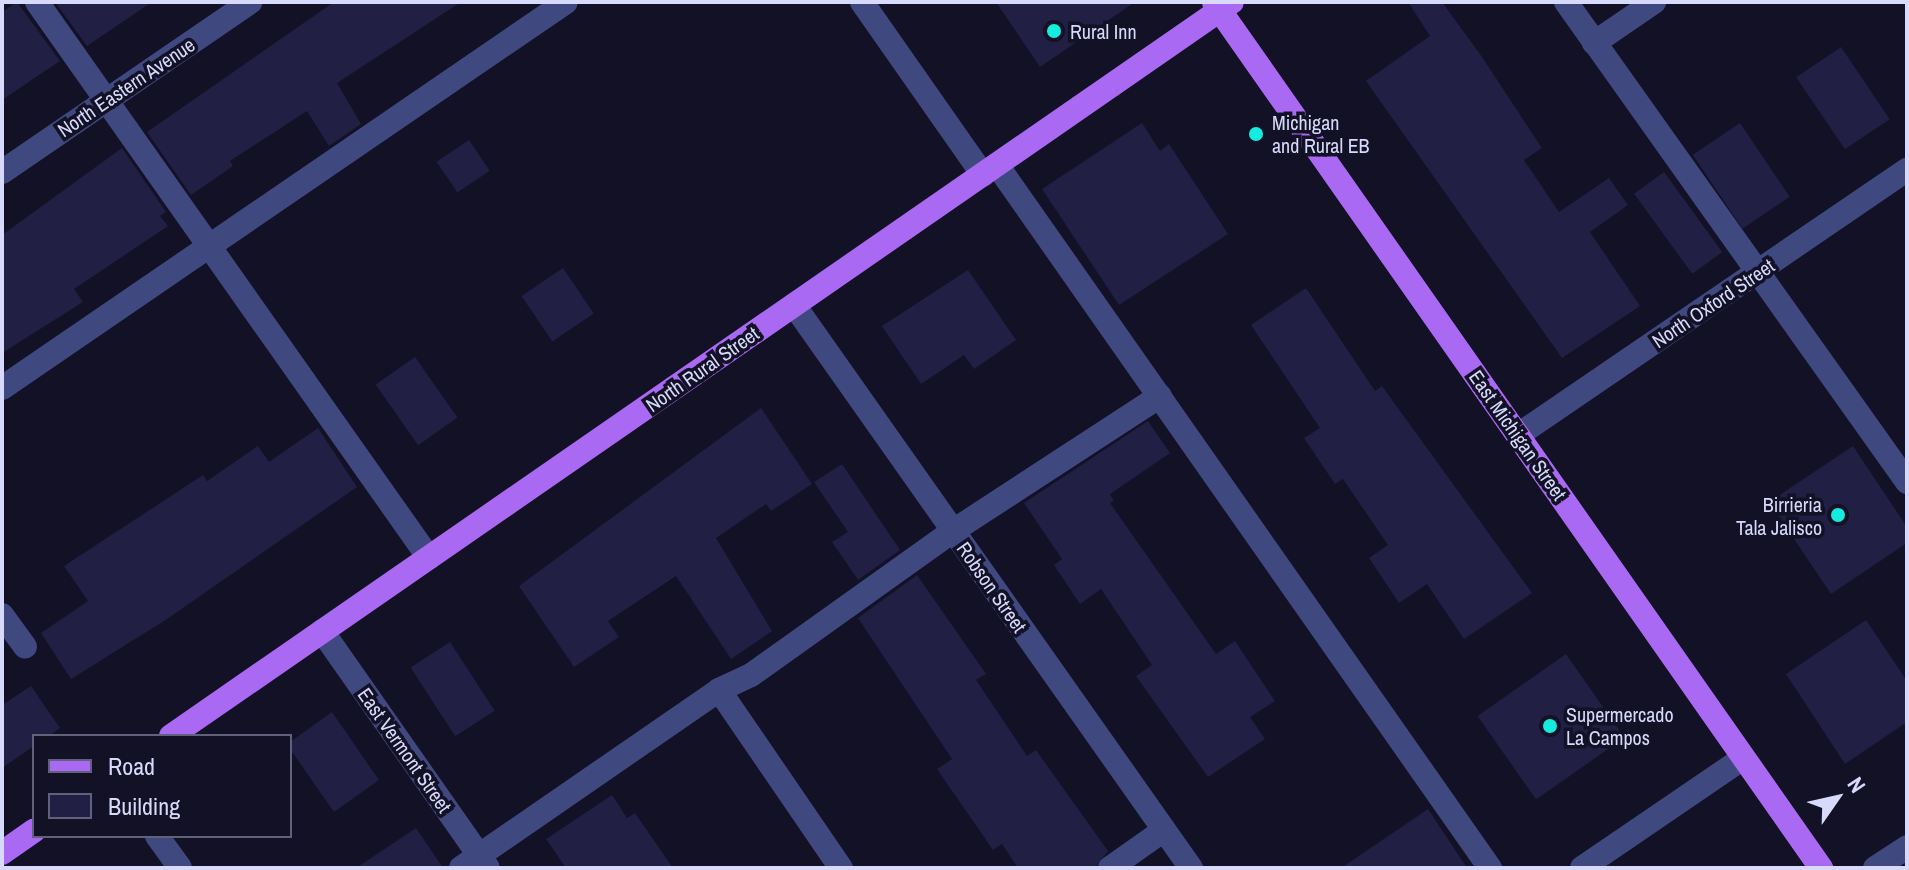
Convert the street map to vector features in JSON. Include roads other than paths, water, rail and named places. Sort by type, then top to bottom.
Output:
[{"type":"main road","name":"North Rural Street","points":[[174,734],[990,170],[1222,5]]},
{"type":"main road","name":"East Michigan Street","points":[[1222,5],[1821,868]]},
{"type":"main road","points":[[2,853],[32,832]]},
{"type":"street","points":[[37,2],[429,558]]},
{"type":"street","name":"North Eastern Avenue","points":[[2,172],[250,2]]},
{"type":"street","points":[[2,388],[566,2]]},
{"type":"street","points":[[862,2],[1160,396],[1490,868]]},
{"type":"street","points":[[1566,2],[1907,482]]},
{"type":"street","points":[[1594,43],[1654,2]]},
{"type":"street","name":"North Oxford Street","points":[[1518,435],[1907,170]]},
{"type":"street","name":"Robson Street","points":[[794,305],[1191,868]]},
{"type":"street","points":[[476,864],[719,690],[751,675],[953,531],[1160,396]]},
{"type":"street","points":[[2,615],[25,647]]},
{"type":"street","name":"East Vermont Street","points":[[322,631],[476,864]]},
{"type":"street","points":[[719,690],[841,868]]},
{"type":"street","points":[[1582,868],[1743,758]]},
{"type":"street","points":[[1110,868],[1164,830]]},
{"type":"street","points":[[158,838],[180,868]]},
{"type":"street","points":[[1875,868],[1907,847]]},
{"type":"place","name":"Rural Inn","points":[[1054,31]]},
{"type":"place","name":"Michigan and Rural EB","points":[[1256,134]]},
{"type":"place","name":"Birrieria Tala Jalisco","points":[[1838,515]]},
{"type":"place","name":"Supermercado La Campos","points":[[1550,726]]}]
